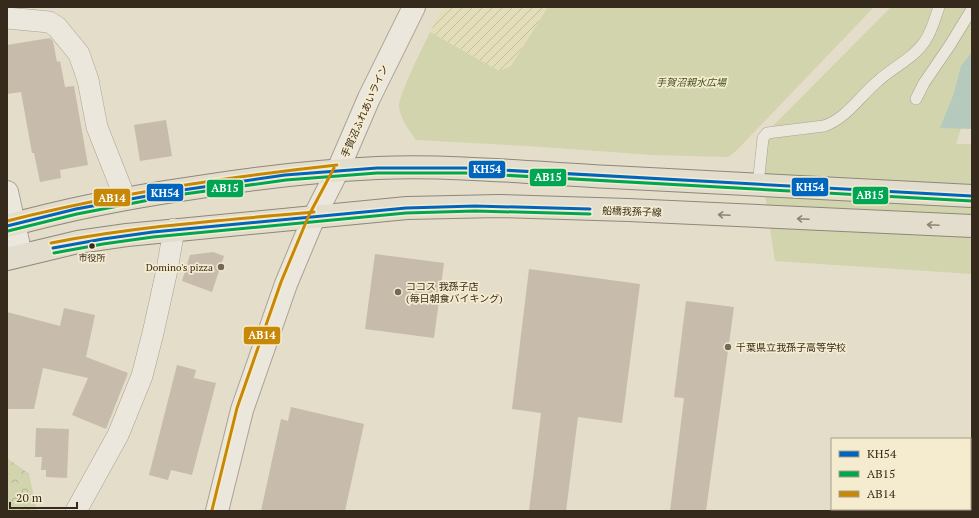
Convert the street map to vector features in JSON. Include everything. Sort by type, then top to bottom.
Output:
[{"type":"main road","points":[[11,225],[71,209],[125,198],[245,180],[338,170],[418,168],[497,169],[972,196]]},
{"type":"main road","name":"船橋我孫子線","points":[[14,257],[78,242],[174,229],[407,208],[499,206],[628,210],[972,226]]},
{"type":"street","name":"手賀沼ふれあいライン","points":[[217,511],[242,410],[286,284],[314,217],[338,170],[369,98],[414,7]]},
{"type":"street","points":[[7,18],[49,22],[56,27],[79,54],[88,80],[97,127],[125,198]]},
{"type":"street","points":[[7,192],[14,257]]},
{"type":"street","points":[[76,511],[118,435],[142,376],[155,326],[174,229]]},
{"type":"lane","points":[[763,185],[763,138],[767,133],[824,126],[839,118],[879,79],[904,62],[925,42],[939,7]]},
{"type":"lane","points":[[916,99],[972,8]]},
{"type":"shaded area","points":[[443,7],[548,7],[511,66],[499,71],[430,32]]},
{"type":"shaded area","points":[[972,52],[972,129],[940,128],[954,93],[961,66]]},
{"type":"green space","name":"手賀沼親水広場","points":[[548,7],[874,7],[737,150],[728,157],[653,155],[416,140],[403,121],[399,107],[407,82],[430,32],[499,71],[511,66]]},
{"type":"green space","points":[[891,7],[972,7],[972,95],[956,144],[972,144],[972,274],[775,261],[757,142]]},
{"type":"green space","points":[[7,458],[29,474],[37,511],[7,511]]},
{"type":"building","points":[[50,38],[53,41],[57,62],[60,61],[65,87],[74,86],[88,165],[60,170],[61,178],[40,182],[34,153],[32,153],[21,92],[7,94],[7,45]]},
{"type":"building","points":[[166,120],[172,156],[140,161],[134,125]]},
{"type":"building","points":[[213,252],[224,256],[212,292],[182,281],[190,255]]},
{"type":"building","points":[[375,254],[444,263],[434,338],[365,329]]},
{"type":"building","points":[[529,269],[640,284],[622,423],[578,417],[566,511],[529,511],[541,413],[512,409]]},
{"type":"building","points":[[686,301],[734,307],[706,511],[670,511],[684,398],[674,397]]},
{"type":"building","points":[[64,308],[95,315],[86,357],[128,373],[106,429],[72,415],[88,378],[43,368],[34,409],[7,409],[7,312],[60,326]]},
{"type":"building","points":[[177,365],[196,370],[194,378],[216,383],[192,475],[171,470],[168,480],[149,475]]},
{"type":"building","points":[[291,407],[364,424],[345,511],[261,511],[281,419],[288,421]]},
{"type":"building","points":[[36,428],[69,429],[67,478],[46,477],[46,470],[41,470],[42,457],[35,457]]},
{"type":"transit line","name":"AB14","points":[[7,221],[89,202],[171,187],[337,165]]},
{"type":"transit line","name":"AB14","points":[[212,510],[237,408],[281,282],[309,215],[334,168]]},
{"type":"transit line","name":"KH54","points":[[7,226],[76,209],[169,192],[285,175],[377,168],[465,168],[972,196]]},
{"type":"transit line","name":"AB15","points":[[8,231],[77,214],[170,196],[286,180],[377,173],[465,173],[972,201]]},
{"type":"transit line","name":"KH54","points":[[53,248],[153,232],[406,208],[475,206],[590,209]]},
{"type":"transit line","name":"AB15","points":[[54,253],[153,237],[406,213],[475,211],[590,214]]},
{"type":"transit line","name":"AB14","points":[[51,243],[149,228],[314,212]]},
{"type":"place","name":"市役所","points":[[92,246]]},
{"type":"place","name":"Domino's pizza","points":[[221,267]]},
{"type":"place","name":"ココス 我孫子店 (毎日朝食バイキング)","points":[[398,292]]},
{"type":"place","name":"千葉県立我孫子高等学校","points":[[728,347]]}]
